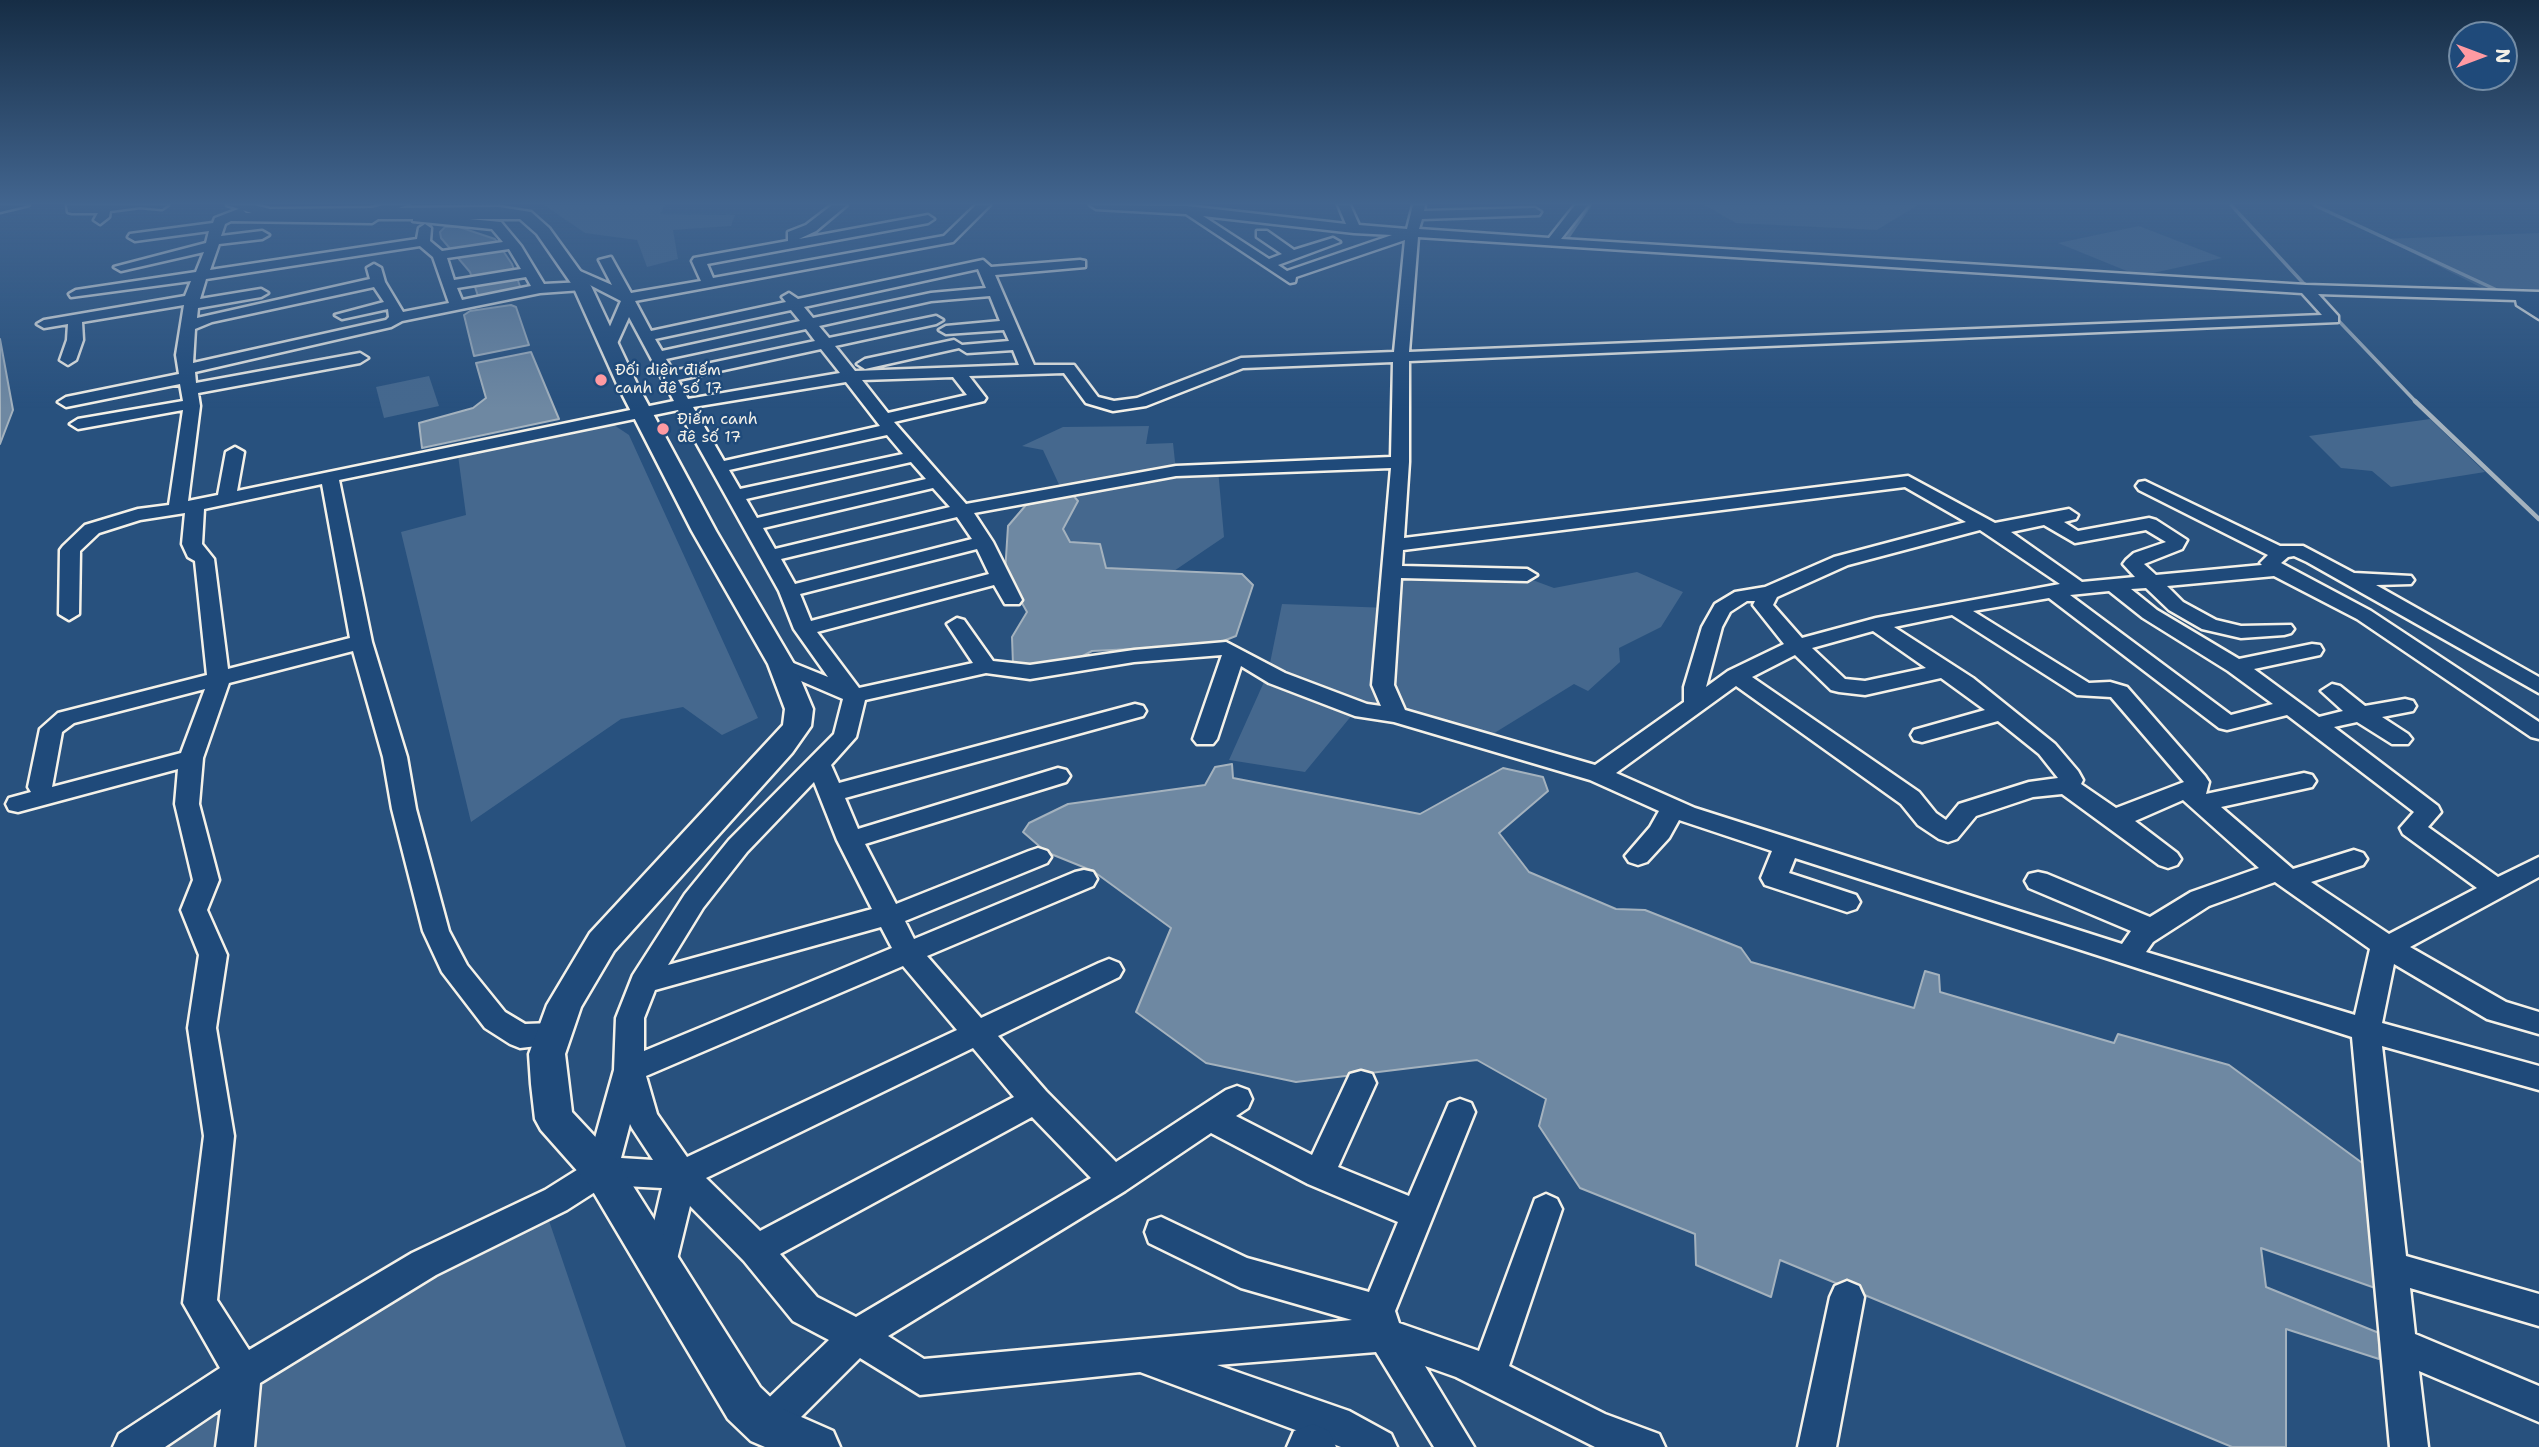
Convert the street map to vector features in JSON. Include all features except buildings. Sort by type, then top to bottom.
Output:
[{"type":"main road","points":[[572,273],[642,414],[704,531],[781,664],[799,709],[794,731],[602,942],[564,1005],[547,1054],[554,1118],[602,1171],[744,1404],[767,1425],[817,1447]]},
{"type":"street","points":[[76,294],[211,273]]},
{"type":"street","points":[[305,273],[306,279]]},
{"type":"street","points":[[78,424],[190,385],[391,323],[395,311],[378,282],[376,273]]},
{"type":"street","points":[[445,273],[457,306]]},
{"type":"street","points":[[449,285],[526,273]]},
{"type":"street","points":[[529,273],[540,289]]},
{"type":"street","points":[[602,1171],[629,1070],[630,1018],[643,983],[672,933],[724,864],[845,737],[852,716],[854,696],[804,629],[789,591],[614,273]]},
{"type":"street","points":[[701,273],[705,295]]},
{"type":"street","points":[[705,295],[776,273]]},
{"type":"street","points":[[794,273],[802,283]]},
{"type":"street","points":[[658,356],[792,300],[893,273]]},
{"type":"street","points":[[342,315],[457,306],[577,279],[629,298],[705,295],[792,300],[936,273]]},
{"type":"street","points":[[987,273],[993,292],[1005,312],[1008,325],[1030,370]]},
{"type":"street","points":[[1280,273],[1288,278],[1303,273]]},
{"type":"street","points":[[1396,715],[1383,685],[1399,461],[1401,356],[1410,273]]},
{"type":"street","points":[[2127,273],[2306,289],[2515,299],[2539,303]]},
{"type":"street","points":[[200,274],[187,327],[184,355],[190,385],[187,507],[192,544],[195,553],[204,559],[219,681],[191,758],[187,804],[206,880],[194,910],[214,954],[202,1028],[219,1136],[200,1303],[243,1373],[235,1447]]},
{"type":"street","points":[[187,327],[208,319],[378,282]]},
{"type":"street","points":[[44,324],[287,289]]},
{"type":"street","points":[[849,372],[1068,368],[1092,400],[1113,405],[1140,403],[1241,363],[2333,319],[2306,289]]},
{"type":"street","points":[[658,356],[931,297],[993,292]]},
{"type":"street","points":[[2515,299],[2539,296]]},
{"type":"street","points":[[610,345],[629,298]]},
{"type":"street","points":[[2515,299],[2539,315]]},
{"type":"street","points":[[792,300],[813,323],[888,424],[962,510],[983,542],[1012,600]]},
{"type":"street","points":[[68,360],[75,340],[75,319]]},
{"type":"street","points":[[658,356],[828,343],[941,325],[1008,325]]},
{"type":"street","points":[[69,614],[70,550],[92,529],[138,514],[187,507],[795,384],[961,347],[1020,345]]},
{"type":"street","points":[[66,402],[360,358]]},
{"type":"street","points":[[716,462],[888,424],[978,398],[957,372]]},
{"type":"street","points":[[716,462],[788,439]]},
{"type":"street","points":[[227,498],[236,452]]},
{"type":"street","points":[[737,495],[916,456]]},
{"type":"street","points":[[770,556],[962,510],[1176,471],[1399,461]]},
{"type":"street","points":[[329,477],[361,642],[398,766],[420,876],[436,931],[468,989],[510,1032],[538,1037],[553,1035]]},
{"type":"street","points":[[1394,545],[1908,481],[1989,526],[2078,587]]},
{"type":"street","points":[[752,525],[938,482]]},
{"type":"street","points":[[2145,486],[2277,561],[2395,635],[2539,732]]},
{"type":"street","points":[[1695,706],[1695,687],[1712,627],[1722,608],[1742,596],[1759,591],[1769,593],[1866,552],[1989,526],[2068,515]]},
{"type":"street","points":[[2047,519],[2075,537],[2150,524],[2177,540],[2175,545],[2141,557],[2133,564],[2176,606],[2209,625],[2241,632],[2284,629]]},
{"type":"street","points":[[789,591],[983,542]]},
{"type":"street","points":[[1598,774],[1736,676],[1797,646],[1876,624],[2052,591],[2150,581],[2277,561],[2296,550],[2539,686]]},
{"type":"street","points":[[1392,572],[1527,575]]},
{"type":"street","points":[[804,629],[1000,577]]},
{"type":"street","points":[[2327,594],[2345,579],[2404,580]]},
{"type":"street","points":[[2112,584],[2150,614],[2236,666],[2430,812],[2412,828],[2497,889]]},
{"type":"street","points":[[2052,591],[2227,723],[2289,707]]},
{"type":"street","points":[[1769,593],[1763,605],[1797,646],[1839,685],[1865,688],[1944,671]]},
{"type":"street","points":[[1957,610],[2082,689],[2119,692],[2197,782],[2198,799]]},
{"type":"street","points":[[957,624],[986,667]]},
{"type":"street","points":[[1736,676],[1910,798],[1927,819],[1945,833],[1955,829],[1968,810],[1994,804],[2029,790],[2066,785],[2071,780],[2056,758],[1965,683],[1876,624]]},
{"type":"street","points":[[40,787],[51,729],[66,718],[219,681],[361,642]]},
{"type":"street","points":[[781,664],[854,696],[986,667],[1030,672],[1134,656],[1226,648],[1277,678],[1363,710],[1396,715],[1598,774],[1673,808],[2132,958],[2366,1030],[2539,1078]]},
{"type":"street","points":[[2236,666],[2312,650]]},
{"type":"street","points":[[1205,739],[1234,654]]},
{"type":"street","points":[[2332,691],[2400,739]]},
{"type":"street","points":[[2313,725],[2405,706]]},
{"type":"street","points":[[833,793],[1135,711]]},
{"type":"street","points":[[1922,735],[2002,713]]},
{"type":"street","points":[[18,804],[191,758]]},
{"type":"street","points":[[819,765],[833,793],[850,840],[907,952],[1035,1100],[1114,1181]]},
{"type":"street","points":[[850,840],[1058,776]]},
{"type":"street","points":[[2198,799],[2304,780]]},
{"type":"street","points":[[2066,785],[2168,859]]},
{"type":"street","points":[[2112,817],[2128,815],[2183,790],[2198,799],[2284,875],[2388,947],[2497,1011],[2539,1023]]},
{"type":"street","points":[[1638,856],[1660,832],[1673,808]]},
{"type":"street","points":[[1787,846],[1774,878],[1847,902]]},
{"type":"street","points":[[643,983],[888,916],[1038,857]]},
{"type":"street","points":[[2132,958],[2133,949],[2152,929],[2200,899],[2284,875],[2354,859]]},
{"type":"street","points":[[2409,1447],[2366,1030],[2384,948],[2539,866]]},
{"type":"street","points":[[629,1070],[1084,879]]},
{"type":"street","points":[[2038,881],[2152,929]]},
{"type":"street","points":[[132,1447],[243,1373],[424,1264],[556,1200],[602,1171],[681,1175],[1110,971]]},
{"type":"street","points":[[629,1070],[643,1119],[681,1175],[756,1250],[805,1310],[857,1336],[920,1377],[1302,1339],[1382,1323]]},
{"type":"street","points":[[1319,1174],[1361,1083]]},
{"type":"street","points":[[767,1425],[857,1336],[1114,1181],[1237,1099]]},
{"type":"street","points":[[756,1250],[1035,1100]]},
{"type":"street","points":[[1455,1447],[1382,1323],[1418,1215],[1460,1112]]},
{"type":"street","points":[[1209,1117],[1319,1174],[1418,1215]]},
{"type":"street","points":[[660,1269],[681,1175]]},
{"type":"street","points":[[1488,1375],[1546,1209]]},
{"type":"street","points":[[1161,1232],[1241,1272],[1382,1323],[1598,1430],[1646,1447]]},
{"type":"street","points":[[2390,1267],[2539,1310]]},
{"type":"street","points":[[1817,1447],[1847,1297]]},
{"type":"street","points":[[2399,1345],[2539,1404]]},
{"type":"street","points":[[1137,1355],[1336,1424],[1378,1447]]},
{"type":"shaded area","points":[[470,273],[515,273],[521,289],[478,296]]},
{"type":"shaded area","points":[[2130,273],[2155,273],[2139,276]]},
{"type":"shaded area","points":[[2451,273],[2539,273],[2539,295],[2494,294]]},
{"type":"shaded area","points":[[511,305],[516,307],[529,345],[474,356],[464,315],[470,311]]},
{"type":"shaded area","points":[[0,339],[13,410],[0,444]]},
{"type":"shaded area","points":[[531,352],[559,419],[422,448],[419,423],[473,408],[486,398],[476,363]]},
{"type":"shaded area","points":[[429,376],[439,406],[384,418],[376,387]]},
{"type":"shaded area","points":[[2430,419],[2485,472],[2391,487],[2372,471],[2341,468],[2309,436]]},
{"type":"shaded area","points":[[614,425],[629,435],[758,718],[722,735],[683,707],[621,719],[471,822],[401,532],[466,515],[458,455]]},
{"type":"shaded area","points":[[1149,426],[1146,444],[1173,443],[1176,471],[1218,469],[1224,537],[1171,573],[1106,568],[1100,544],[1070,542],[1063,529],[1062,491],[1043,450],[1022,446],[1063,427]]},
{"type":"shaded area","points":[[1072,494],[1078,501],[1063,529],[1070,542],[1100,544],[1106,568],[1242,574],[1253,585],[1236,636],[1213,645],[1092,651],[1066,665],[1013,665],[1012,637],[1027,612],[1005,573],[1008,526],[1026,505]]},
{"type":"shaded area","points":[[1392,572],[1519,575],[1554,588],[1637,572],[1683,592],[1661,627],[1619,648],[1620,662],[1588,691],[1574,684],[1483,740],[1362,703],[1305,772],[1229,760],[1268,673],[1282,604],[1389,608]]},
{"type":"shaded area","points":[[1232,764],[1233,778],[1420,814],[1503,768],[1543,777],[1548,791],[1499,833],[1529,872],[1616,909],[1645,910],[1741,948],[1751,962],[1914,1008],[1925,971],[1939,975],[1940,992],[2114,1043],[2118,1034],[2229,1065],[2365,1165],[2378,1289],[2261,1248],[2266,1287],[2379,1333],[2379,1359],[2286,1329],[2286,1447],[2232,1447],[1780,1260],[1771,1297],[1696,1265],[1695,1234],[1580,1188],[1539,1126],[1546,1099],[1477,1060],[1296,1082],[1206,1063],[1136,1012],[1171,928],[1093,871],[1046,852],[1023,832],[1029,823],[1068,804],[1205,785],[1215,767]]},
{"type":"shaded area","points":[[544,1206],[626,1447],[132,1447]]},
{"type":"waterway","points":[[2294,273],[2306,286]]},
{"type":"waterway","points":[[2459,273],[2501,292]]},
{"type":"waterway","points":[[2335,317],[2416,402]]},
{"type":"waterway","points":[[2416,402],[2539,519]]},
{"type":"place","name":"Đối diện điếm canh đê số 17","points":[[601,380]]},
{"type":"place","name":"Điếm canh đê số 17","points":[[663,429]]}]
